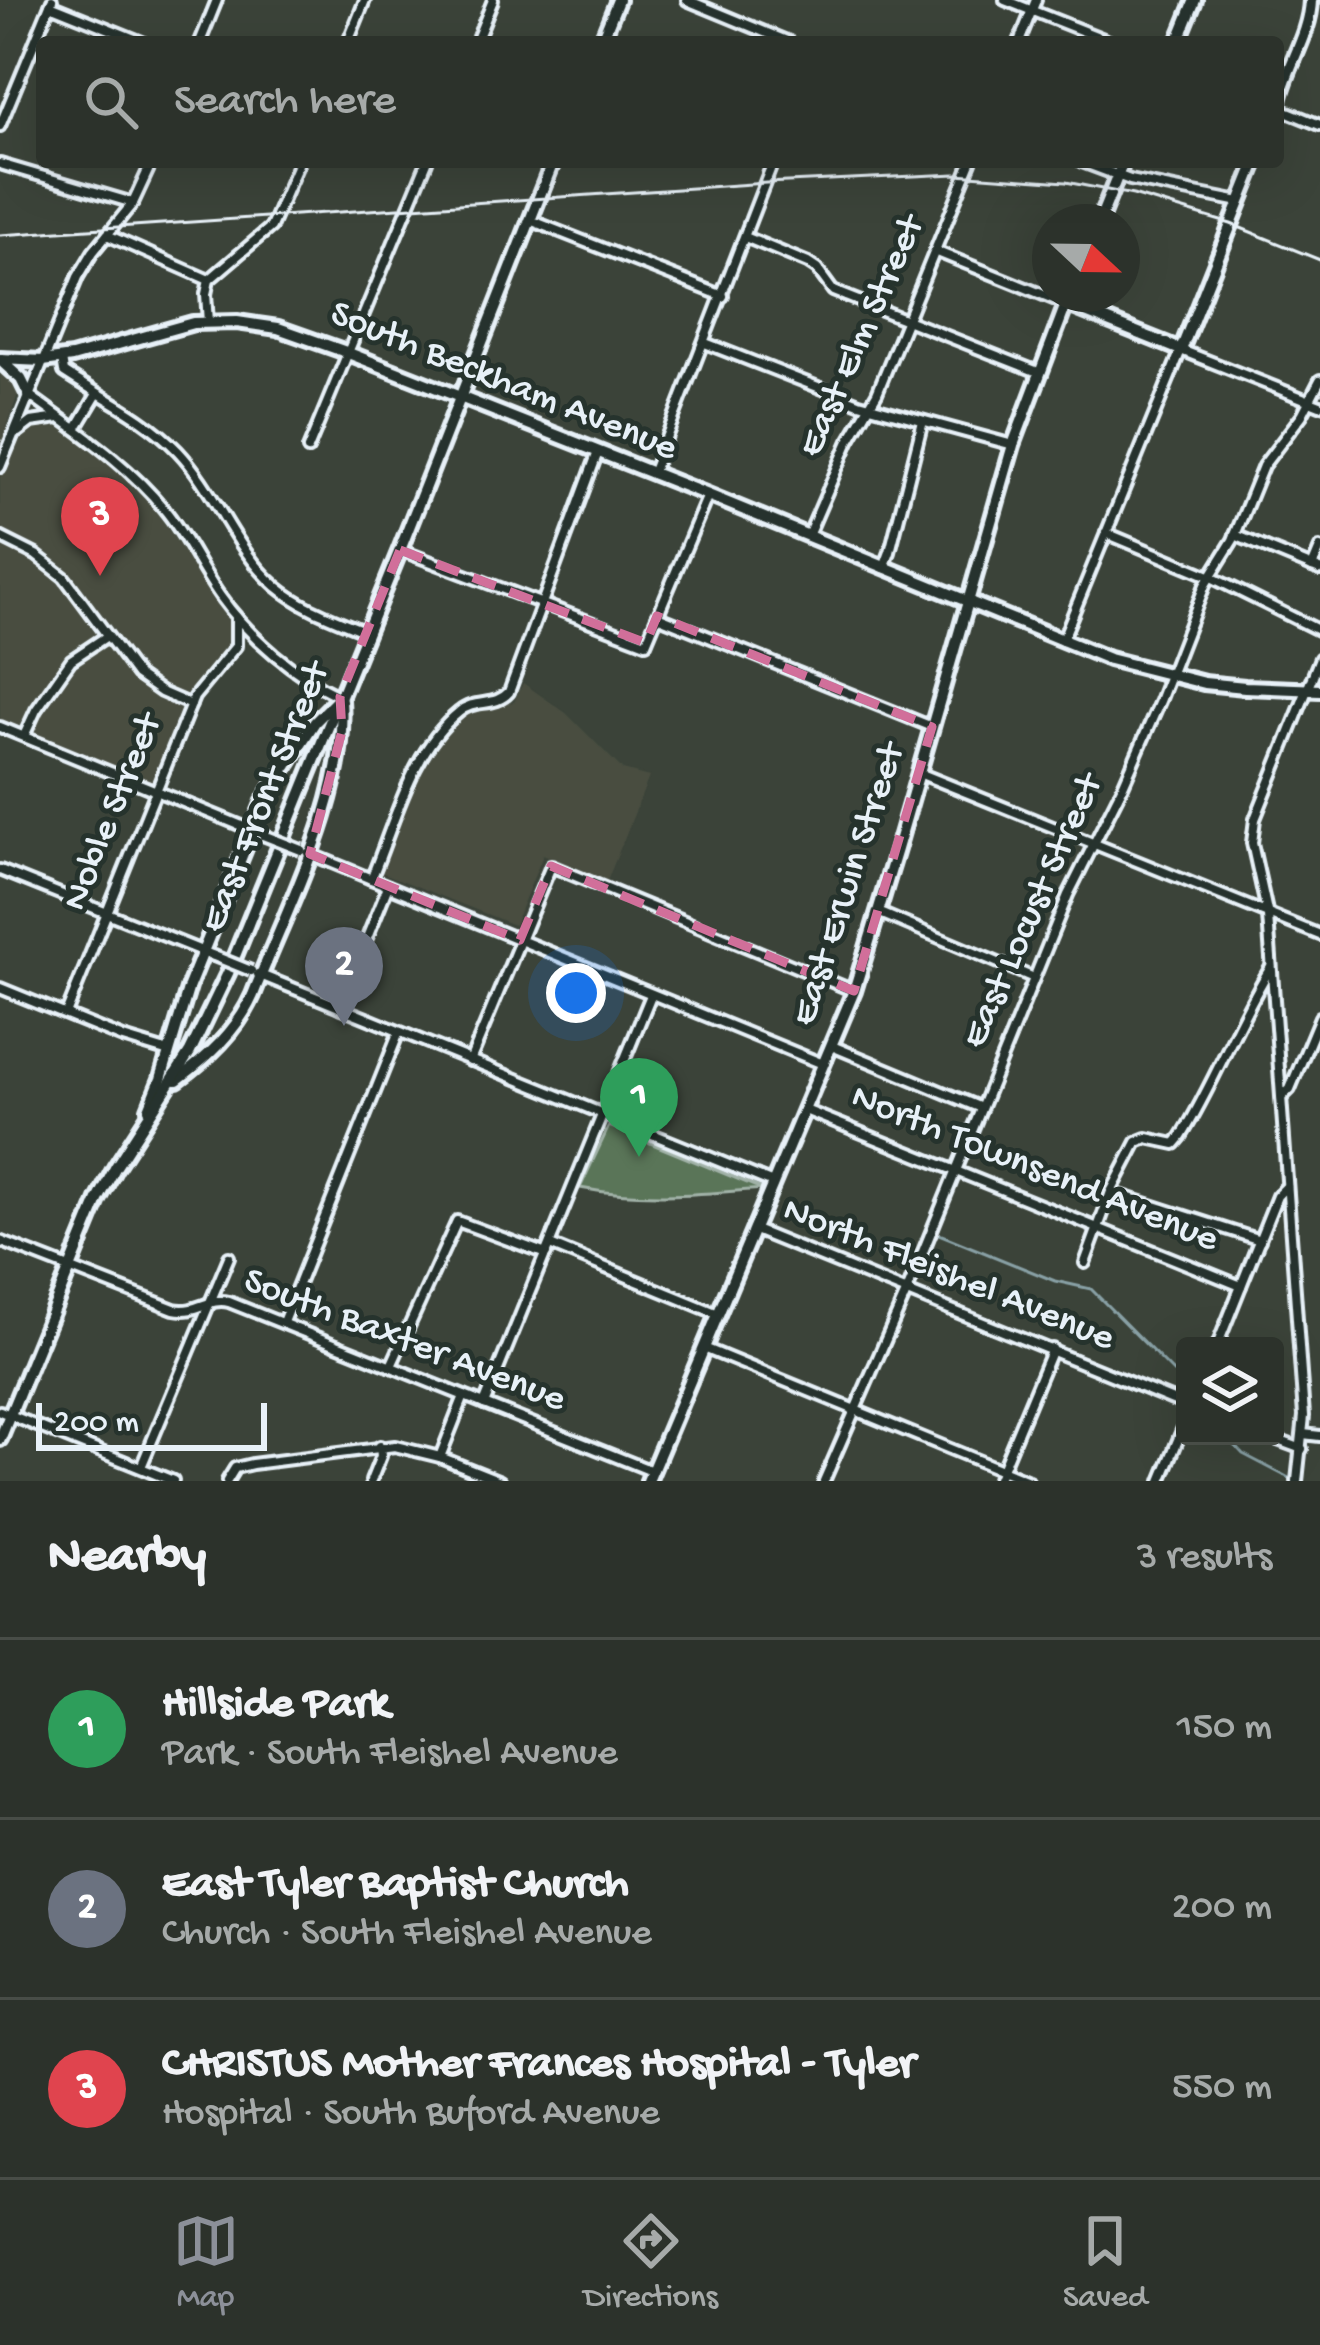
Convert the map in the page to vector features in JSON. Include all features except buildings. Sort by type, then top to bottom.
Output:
[{"type":"main road","points":[[603,36],[618,0]]},
{"type":"main road","points":[[1181,36],[1195,0]]},
{"type":"main road","points":[[1312,0],[1320,7]]},
{"type":"main road","points":[[1284,76],[1312,0]]},
{"type":"main road","name":"East Front Street","points":[[0,1439],[5,1413],[107,1183],[170,1085],[228,973],[551,168]]},
{"type":"main road","points":[[1106,204],[1120,168]]},
{"type":"main road","points":[[1097,312],[1181,350],[1254,168]]},
{"type":"main road","name":"East Erwin Street","points":[[650,1476],[854,991],[1012,445],[1063,312]]},
{"type":"main road","name":"South Beckham Avenue","points":[[0,359],[62,358],[208,322],[263,325],[346,352],[1108,659],[1169,676],[1245,687],[1314,689]]},
{"type":"main road","points":[[0,359],[29,394]]},
{"type":"main road","points":[[137,1134],[284,768],[315,722],[340,697]]},
{"type":"main road","points":[[170,1085],[202,1061],[248,1005],[256,974],[328,804],[340,743],[340,697]]},
{"type":"street","points":[[202,36],[217,0]]},
{"type":"street","points":[[350,36],[365,0]]},
{"type":"street","points":[[478,36],[493,0]]},
{"type":"street","points":[[687,0],[774,36]]},
{"type":"street","points":[[1005,0],[1096,36]]},
{"type":"street","points":[[1021,36],[1036,0]]},
{"type":"street","points":[[37,36],[51,3],[128,36]]},
{"type":"street","points":[[0,125],[36,39]]},
{"type":"street","points":[[1284,110],[1320,125]]},
{"type":"street","points":[[0,164],[134,203]]},
{"type":"street","points":[[0,467],[78,277],[134,203],[149,168]]},
{"type":"street","points":[[208,322],[208,280],[271,227],[296,168]]},
{"type":"street","points":[[308,449],[424,168]]},
{"type":"street","points":[[652,474],[771,168]]},
{"type":"street","name":"East Elm Street","points":[[808,536],[849,441],[871,406],[969,168]]},
{"type":"street","points":[[1097,168],[1240,202]]},
{"type":"street","points":[[530,220],[723,296]]},
{"type":"street","points":[[107,235],[208,280]]},
{"type":"street","points":[[746,237],[818,269],[833,291],[1038,372]]},
{"type":"street","points":[[935,251],[1032,286]]},
{"type":"street","points":[[705,343],[871,406],[1012,445]]},
{"type":"street","points":[[1062,641],[1181,350],[1316,404]]},
{"type":"street","points":[[62,358],[64,372],[144,421],[177,450],[258,568],[279,589],[309,608],[366,632]]},
{"type":"street","name":"East Locust Street","points":[[824,1481],[907,1292],[1068,895],[1122,788],[1209,576],[1235,536],[1268,457],[1316,404],[1320,380]]},
{"type":"street","points":[[29,394],[127,470],[164,508],[220,596],[259,641],[340,697]]},
{"type":"street","points":[[76,429],[97,394]]},
{"type":"street","points":[[13,438],[26,424],[61,418]]},
{"type":"street","points":[[884,568],[923,421]]},
{"type":"street","points":[[371,879],[426,750],[465,707],[506,696],[598,452]]},
{"type":"street","points":[[400,550],[646,643],[708,496]]},
{"type":"street","points":[[1106,533],[1209,576],[1320,631]]},
{"type":"street","points":[[0,536],[64,577],[145,682],[191,705]]},
{"type":"street","points":[[1235,536],[1316,568],[1320,548]]},
{"type":"street","points":[[658,616],[932,727]]},
{"type":"street","points":[[236,617],[236,646],[259,641]]},
{"type":"street","points":[[24,736],[71,660],[107,636]]},
{"type":"street","name":"Noble Street","points":[[66,1014],[191,705],[236,646]]},
{"type":"street","points":[[1297,1481],[1304,1434],[1288,1185],[1268,916],[1252,830],[1314,689],[1320,658]]},
{"type":"street","points":[[0,727],[823,1064]]},
{"type":"street","points":[[919,773],[1320,935]]},
{"type":"street","points":[[470,1060],[551,866],[854,991]]},
{"type":"street","points":[[0,870],[774,1183]]},
{"type":"street","points":[[338,1007],[388,886]]},
{"type":"street","points":[[878,912],[1034,977]]},
{"type":"street","points":[[1084,1263],[1111,1192],[1137,1142],[1147,1138],[1175,1144],[1181,1137],[1272,966]]},
{"type":"street","points":[[0,988],[169,1052]]},
{"type":"street","points":[[484,1404],[651,994]]},
{"type":"street","points":[[1281,1098],[1291,1089],[1320,1017]]},
{"type":"street","points":[[283,1322],[400,1032]]},
{"type":"street","points":[[832,1046],[981,1108]]},
{"type":"street","name":"North Townsend Avenue","points":[[805,1110],[1241,1286]]},
{"type":"street","points":[[1220,1337],[1277,1196],[1288,1185]]},
{"type":"street","points":[[1111,1192],[1260,1240]]},
{"type":"street","points":[[391,1366],[457,1221],[718,1314]]},
{"type":"street","name":"North Fleishel Avenue","points":[[755,1230],[1176,1401]]},
{"type":"street","name":"South Baxter Avenue","points":[[0,1241],[179,1310],[225,1300],[650,1476]]},
{"type":"street","points":[[141,1467],[230,1257]]},
{"type":"street","points":[[704,1348],[1028,1481]]},
{"type":"street","points":[[997,1481],[1052,1349]]},
{"type":"street","points":[[440,1457],[464,1396]]},
{"type":"street","points":[[5,1413],[173,1481]]},
{"type":"street","points":[[1304,1434],[1320,1436]]},
{"type":"street","points":[[1284,1442],[1302,1449]]},
{"type":"street","points":[[1161,1481],[1176,1445]]},
{"type":"street","points":[[371,1481],[380,1447]]},
{"type":"street","points":[[226,1481],[236,1468],[251,1464],[380,1447],[416,1449],[500,1481]]},
{"type":"highlighted area","points":[[400,550],[646,643],[657,616],[932,727],[854,991],[551,866],[520,940],[310,854],[342,731],[340,697]]},
{"type":"shaded area","points":[[0,373],[19,391],[1,445],[11,449],[23,434],[40,426],[58,426],[73,433],[123,473],[151,503],[229,620],[226,652],[191,688],[151,783],[0,721]]},
{"type":"shaded area","points":[[523,683],[566,713],[623,770],[649,777],[607,881],[543,855],[514,925],[381,872],[433,747],[467,713],[514,702]]},
{"type":"green space","points":[[609,1126],[762,1189],[648,1195],[580,1188]]},
{"type":"waterway","points":[[939,1234],[1055,1281],[1091,1289],[1176,1375]]},
{"type":"waterway","points":[[1234,1445],[1289,1478]]},
{"type":"railway","points":[[0,235],[956,174],[1066,182],[1133,195],[1231,224],[1320,260]]},
{"type":"place","name":"CHRISTUS Mother Frances Hospital - Tyler","points":[[100,576]]},
{"type":"place","name":"East Tyler Baptist Church","points":[[344,1026]]},
{"type":"place","name":"Hillside Park","points":[[639,1157]]}]
